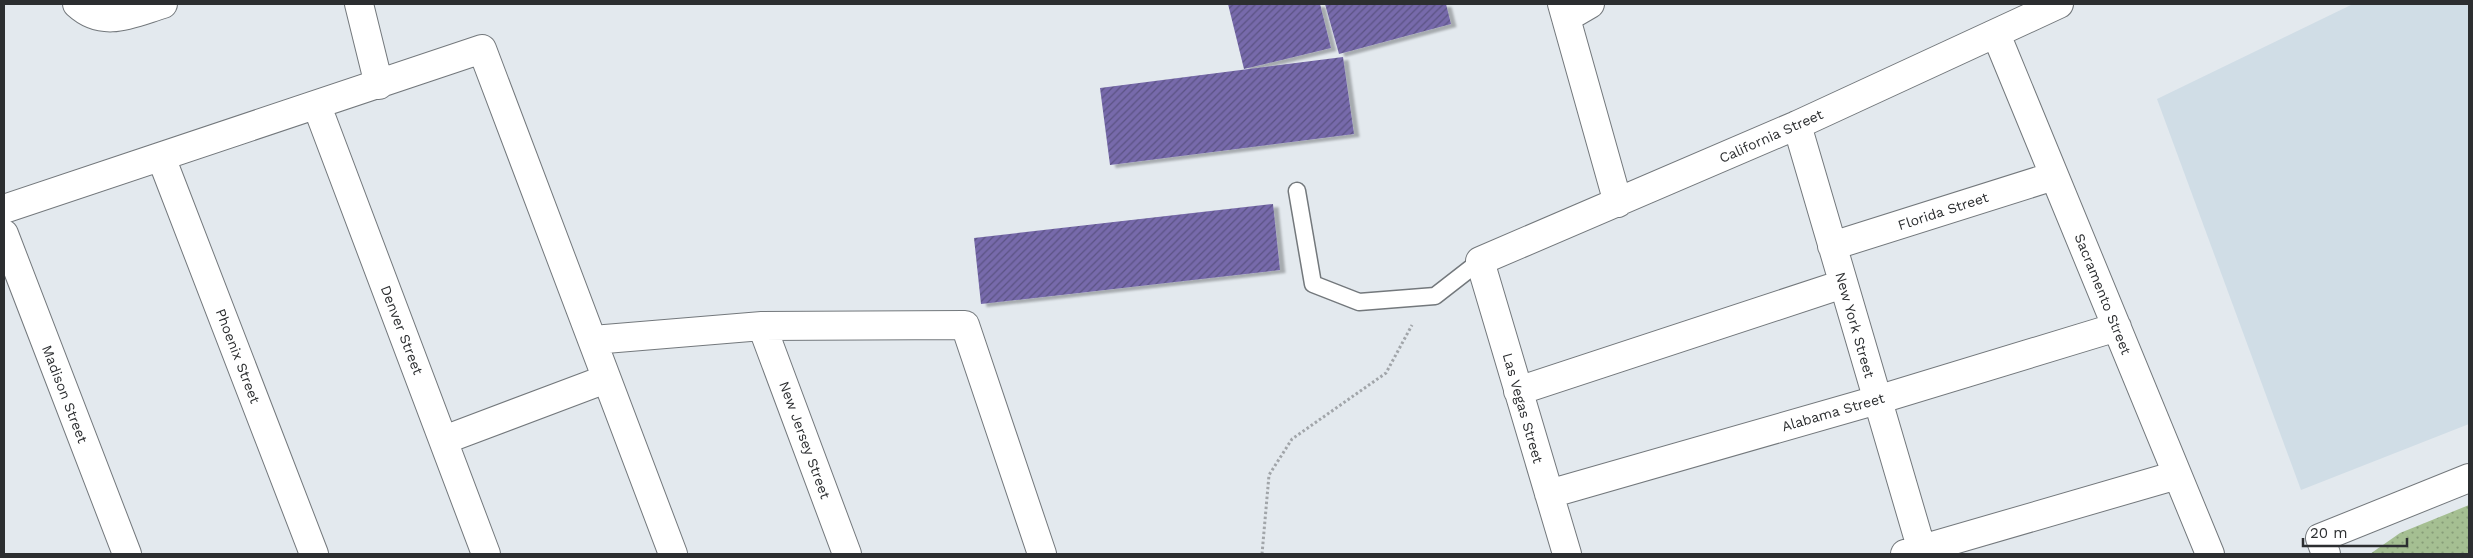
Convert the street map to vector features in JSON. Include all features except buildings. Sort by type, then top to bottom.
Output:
[{"type":"street","points":[[77,4],[99,15],[114,19],[162,4]]},
{"type":"street","points":[[359,4],[379,85]]},
{"type":"street","points":[[1590,4],[1564,11],[1618,203]]},
{"type":"street","name":"California Street","points":[[1480,261],[1797,125],[2058,4]]},
{"type":"street","name":"Sacramento Street","points":[[1996,34],[2210,554]]},
{"type":"street","points":[[4,209],[317,106],[482,49],[673,554]]},
{"type":"street","name":"Denver Street","points":[[317,106],[486,554]]},
{"type":"street","name":"New York Street","points":[[1797,125],[1877,400],[1916,553]]},
{"type":"street","name":"Phoenix Street","points":[[162,157],[314,554]]},
{"type":"street","name":"Florida Street","points":[[1832,246],[2054,176]]},
{"type":"street","name":"Madison Street","points":[[4,234],[127,554]]},
{"type":"street","name":"Las Vegas Street","points":[[1480,261],[1566,554]]},
{"type":"street","points":[[1518,391],[1843,284]]},
{"type":"street","points":[[593,340],[762,326],[966,325],[1042,554]]},
{"type":"street","name":"New Jersey Street","points":[[762,326],[847,554]]},
{"type":"street","name":"Alabama Street","points":[[1549,494],[1877,400],[2117,326]]},
{"type":"street","points":[[444,440],[606,379]]},
{"type":"street","points":[[1916,553],[2177,475]]},
{"type":"street","points":[[2326,554],[2320,538],[2469,478]]},
{"type":"lane","points":[[1297,191],[1313,284],[1359,302],[1435,296],[1480,261]]},
{"type":"path","points":[[1262,554],[1269,474],[1292,439],[1386,373],[1418,313],[1435,296]]},
{"type":"shaded area","points":[[2353,4],[2469,4],[2469,424],[2301,490],[2157,99]]},
{"type":"green space","points":[[2469,505],[2469,554],[2370,554],[2400,533]]}]
